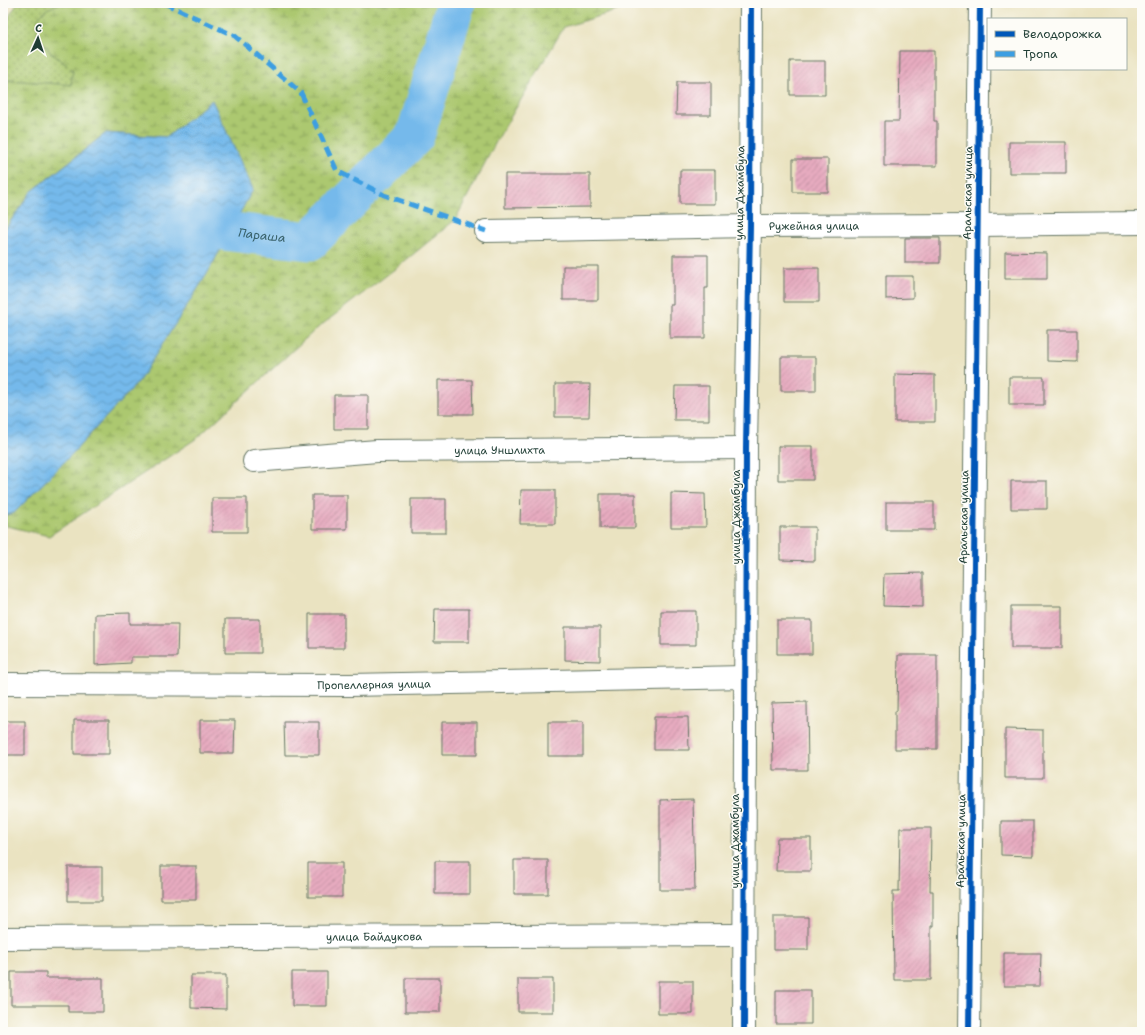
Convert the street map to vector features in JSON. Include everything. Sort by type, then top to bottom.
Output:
[{"type":"street","name":"улица Джамбула","points":[[744,1032],[746,448],[750,226],[751,3]]},
{"type":"street","name":"Аральская улица","points":[[969,1032],[980,3]]},
{"type":"street","name":"Ружейная улица","points":[[486,231],[750,226],[978,226],[1142,223]]},
{"type":"street","name":"улица Уншлихта","points":[[254,461],[377,451],[746,448]]},
{"type":"street","name":"Пропеллерная улица","points":[[3,684],[350,684],[745,677]]},
{"type":"street","name":"улица Байдукова","points":[[3,938],[744,935]]},
{"type":"green space","points":[[18,3],[61,3],[58,5],[50,52],[73,70],[71,85],[9,80],[3,93],[3,25]]},
{"type":"green space","points":[[61,3],[642,3],[564,27],[497,140],[455,220],[400,265],[315,330],[197,438],[49,536],[3,525],[3,516],[14,513],[71,455],[139,381],[212,100],[167,137],[106,133],[31,192],[3,232],[3,92],[9,80],[71,85],[73,70],[50,52],[37,34],[38,18],[47,9]]},
{"type":"water","points":[[212,100],[253,189],[207,274],[139,381],[71,455],[14,513],[3,516],[3,232],[31,192],[106,133],[167,137]]},
{"type":"building","points":[[900,51],[934,51],[934,121],[937,121],[937,166],[884,166],[884,121],[899,121]]},
{"type":"building","points":[[790,61],[825,61],[825,95],[790,95]]},
{"type":"building","points":[[677,82],[711,82],[711,115],[676,115]]},
{"type":"building","points":[[1009,142],[1066,142],[1066,173],[1009,173]]},
{"type":"building","points":[[793,159],[828,159],[828,192],[793,192]]},
{"type":"building","points":[[680,170],[715,170],[715,204],[680,204]]},
{"type":"building","points":[[505,174],[590,174],[590,207],[505,208]]},
{"type":"building","points":[[905,238],[940,238],[940,263],[905,263]]},
{"type":"building","points":[[1005,252],[1047,253],[1047,279],[1005,279]]},
{"type":"building","points":[[673,255],[708,255],[708,288],[705,288],[705,338],[670,338],[670,305],[673,305]]},
{"type":"building","points":[[563,266],[598,266],[598,300],[563,300]]},
{"type":"building","points":[[784,268],[819,268],[819,302],[784,302]]},
{"type":"building","points":[[886,276],[913,276],[913,298],[886,299]]},
{"type":"building","points":[[1047,330],[1077,330],[1077,362],[1047,361]]},
{"type":"building","points":[[781,357],[816,357],[816,391],[781,391]]},
{"type":"building","points":[[895,374],[935,375],[935,422],[895,422]]},
{"type":"building","points":[[1009,377],[1044,377],[1044,405],[1009,405]]},
{"type":"building","points":[[438,380],[472,380],[473,414],[438,414]]},
{"type":"building","points":[[555,384],[590,384],[589,417],[555,417]]},
{"type":"building","points":[[675,386],[709,386],[709,420],[674,420]]},
{"type":"building","points":[[334,395],[368,395],[368,429],[334,429]]},
{"type":"building","points":[[778,446],[813,446],[813,480],[778,480]]},
{"type":"building","points":[[1011,481],[1047,481],[1047,509],[1011,509]]},
{"type":"building","points":[[521,490],[555,490],[555,524],[520,524]]},
{"type":"building","points":[[671,493],[705,494],[706,527],[671,527]]},
{"type":"building","points":[[600,494],[635,494],[635,528],[600,528]]},
{"type":"building","points":[[312,495],[347,495],[347,529],[312,529]]},
{"type":"building","points":[[212,498],[247,498],[247,532],[212,532]]},
{"type":"building","points":[[411,499],[446,499],[446,533],[411,533]]},
{"type":"building","points":[[886,502],[934,502],[934,530],[886,530]]},
{"type":"building","points":[[780,527],[815,527],[815,561],[780,560]]},
{"type":"building","points":[[923,573],[923,607],[883,606],[884,574]]},
{"type":"building","points":[[1011,606],[1062,606],[1062,648],[1011,648]]},
{"type":"building","points":[[435,609],[469,609],[469,642],[434,642]]},
{"type":"building","points":[[661,611],[696,611],[696,645],[661,645]]},
{"type":"building","points":[[130,613],[130,624],[178,624],[177,657],[131,657],[131,663],[95,665],[95,614]]},
{"type":"building","points":[[309,614],[344,614],[344,648],[309,648]]},
{"type":"building","points":[[225,619],[260,619],[260,653],[225,653]]},
{"type":"building","points":[[777,620],[812,620],[812,654],[777,654]]},
{"type":"building","points":[[565,627],[600,627],[600,661],[565,660]]},
{"type":"building","points":[[898,655],[937,655],[937,749],[895,749],[895,711],[897,711]]},
{"type":"building","points":[[807,702],[808,770],[773,770],[772,703]]},
{"type":"building","points":[[654,717],[688,717],[689,750],[654,750]]},
{"type":"building","points":[[74,720],[109,720],[109,754],[74,754]]},
{"type":"building","points":[[200,720],[235,720],[234,753],[200,753]]},
{"type":"building","points":[[3,721],[25,721],[25,755],[3,755]]},
{"type":"building","points":[[284,722],[319,722],[319,755],[285,755]]},
{"type":"building","points":[[442,722],[477,722],[477,755],[442,755]]},
{"type":"building","points":[[548,722],[583,722],[583,756],[548,756]]},
{"type":"building","points":[[1005,729],[1043,730],[1043,778],[1005,778]]},
{"type":"building","points":[[693,799],[695,890],[660,890],[660,800]]},
{"type":"building","points":[[1001,821],[1033,821],[1033,856],[1001,855]]},
{"type":"building","points":[[900,828],[931,828],[930,891],[933,891],[933,926],[931,926],[931,980],[894,980],[893,891],[899,891]]},
{"type":"building","points":[[777,838],[811,838],[811,871],[776,871]]},
{"type":"building","points":[[514,860],[548,860],[548,894],[514,894]]},
{"type":"building","points":[[435,861],[470,861],[470,894],[435,894]]},
{"type":"building","points":[[308,863],[342,863],[342,897],[308,897]]},
{"type":"building","points":[[161,866],[196,866],[196,900],[161,900]]},
{"type":"building","points":[[68,867],[102,867],[102,901],[68,901]]},
{"type":"building","points":[[773,917],[808,917],[808,950],[773,950]]},
{"type":"building","points":[[1004,953],[1041,953],[1040,986],[1004,986]]},
{"type":"building","points":[[11,972],[46,972],[46,978],[103,978],[103,1012],[68,1012],[68,1005],[11,1005]]},
{"type":"building","points":[[292,972],[327,972],[327,1006],[292,1006]]},
{"type":"building","points":[[191,975],[226,975],[226,1009],[191,1008]]},
{"type":"building","points":[[405,978],[440,978],[440,1012],[405,1012]]},
{"type":"building","points":[[518,979],[553,979],[553,1012],[518,1012]]},
{"type":"building","points":[[658,981],[693,981],[693,1014],[658,1014]]},
{"type":"building","points":[[776,990],[811,990],[811,1024],[776,1024]]},
{"type":"waterway","name":"Параша","points":[[179,229],[181,226],[310,241],[415,136],[456,3]]},
{"type":"marked path","points":[[164,3],[235,36],[301,93],[337,171],[384,195],[486,231]]},
{"type":"cycle path","points":[[744,1032],[746,448],[750,226],[751,3]]},
{"type":"cycle path","points":[[969,1032],[980,3]]}]
